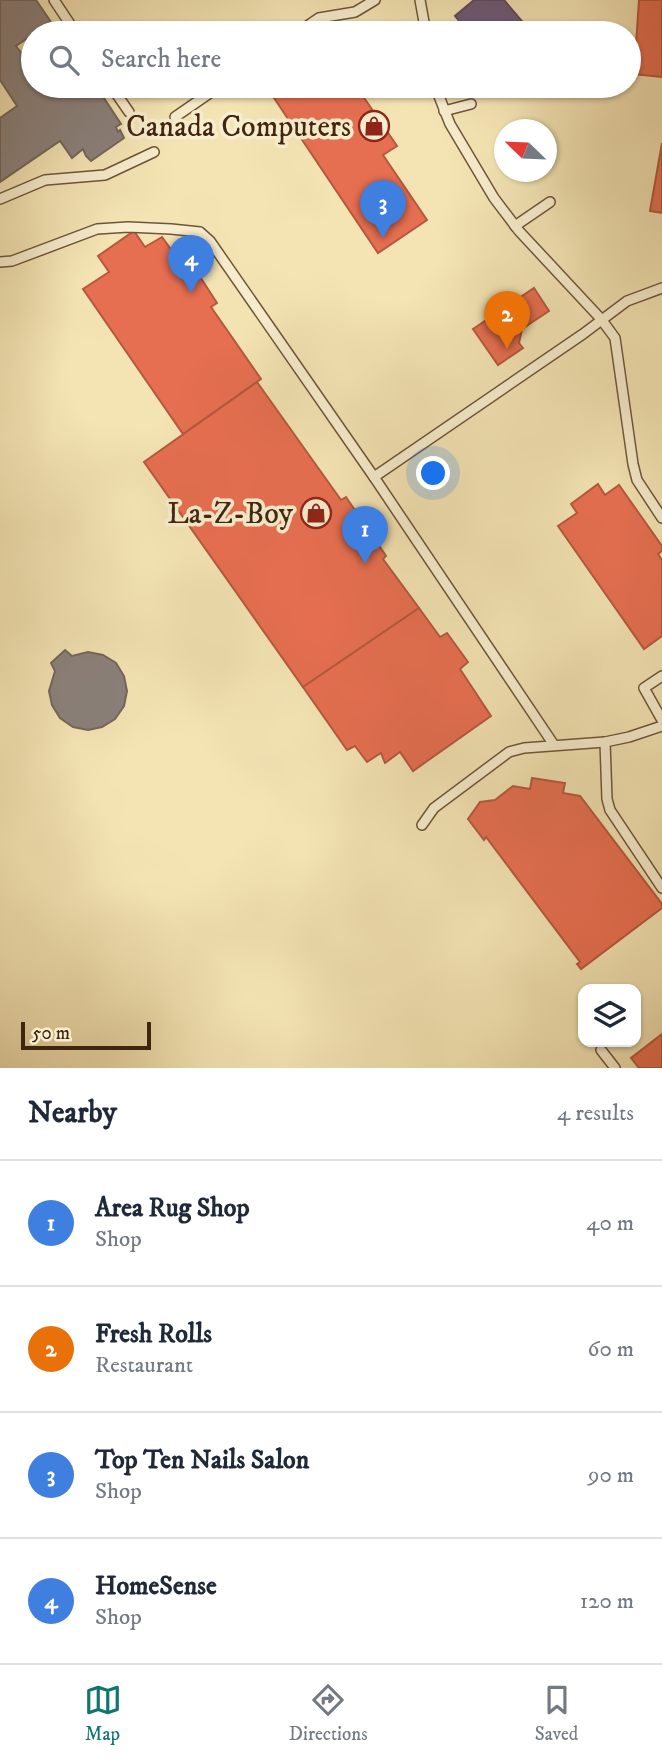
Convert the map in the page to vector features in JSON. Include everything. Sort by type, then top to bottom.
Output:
[{"type":"lane","points":[[54,0],[68,21]]},
{"type":"lane","points":[[315,21],[355,12],[375,0]]},
{"type":"lane","points":[[420,0],[424,21]]},
{"type":"lane","points":[[119,98],[129,112]]},
{"type":"lane","points":[[175,117],[203,98]]},
{"type":"lane","points":[[439,98],[444,111],[494,198],[515,226],[601,319],[615,338],[637,480],[662,518]]},
{"type":"lane","points":[[444,111],[471,104]]},
{"type":"lane","points":[[0,199],[45,180],[105,176],[154,152]]},
{"type":"lane","points":[[515,226],[550,202]]},
{"type":"lane","points":[[0,262],[12,261],[97,229],[128,227],[200,232],[209,241],[374,477],[554,745]]},
{"type":"lane","points":[[374,477],[627,302],[660,292]]},
{"type":"lane","points":[[662,676],[644,688],[662,720]]},
{"type":"lane","points":[[422,825],[434,808],[509,751],[605,742],[662,726]]},
{"type":"lane","points":[[605,742],[607,799],[610,810],[662,888]]},
{"type":"lane","points":[[601,1050],[615,1068]]},
{"type":"building: Shops","points":[[639,0],[662,0],[662,77],[641,75],[641,21],[638,21]]},
{"type":"building: Shops","points":[[274,98],[364,98],[397,146],[383,155],[427,220],[378,253]]},
{"type":"building: Shops","points":[[662,143],[662,213],[650,211]]},
{"type":"building: Shops","points":[[134,231],[145,247],[162,237],[189,274],[195,269],[217,303],[211,307],[261,379],[183,434],[83,289],[109,272],[98,256]]},
{"type":"building: Shops","points":[[534,288],[549,311],[522,329],[519,343],[523,348],[498,365],[473,329]]},
{"type":"building: Shops","points":[[257,382],[341,500],[346,497],[386,556],[383,559],[419,608],[303,687],[144,462]]},
{"type":"building: Shops","points":[[598,484],[605,495],[619,485],[662,546],[662,551],[658,554],[662,560],[662,636],[644,649],[558,526],[577,513],[571,504]]},
{"type":"building: Shops","points":[[419,608],[440,637],[447,633],[468,662],[460,669],[491,716],[413,771],[400,752],[385,763],[381,753],[367,762],[355,746],[347,750],[303,687]]},
{"type":"building: Shops","points":[[532,778],[565,783],[563,793],[580,796],[662,904],[662,908],[581,969],[577,964],[580,962],[486,837],[484,840],[468,819],[480,802],[495,800],[513,786],[530,789]]},
{"type":"building: Shops","points":[[662,1034],[662,1068],[639,1068],[631,1058]]},
{"type":"building: Offices","points":[[474,0],[504,0],[522,21],[459,21],[455,16]]},
{"type":"building: Industry","points":[[0,0],[36,0],[50,21],[21,21],[21,43],[16,46],[21,52],[21,98],[104,98],[121,124],[116,127],[124,138],[91,161],[83,149],[72,158],[60,141],[0,182],[0,118],[17,106],[0,80]]},
{"type":"building: Industry","points":[[65,650],[72,656],[88,652],[103,655],[116,663],[124,676],[127,691],[124,706],[115,719],[102,727],[88,730],[73,727],[60,718],[52,705],[49,691],[55,671],[51,663]]},
{"type":"place","name":"Canada Computers","points":[[374,126]]},
{"type":"place","name":"Top Ten Nails Salon","points":[[383,238]]},
{"type":"place","name":"HomeSense","points":[[191,293]]},
{"type":"place","name":"Fresh Rolls","points":[[507,349]]},
{"type":"place","name":"La-Z-Boy","points":[[316,513]]},
{"type":"place","name":"Area Rug Shop","points":[[365,564]]}]
